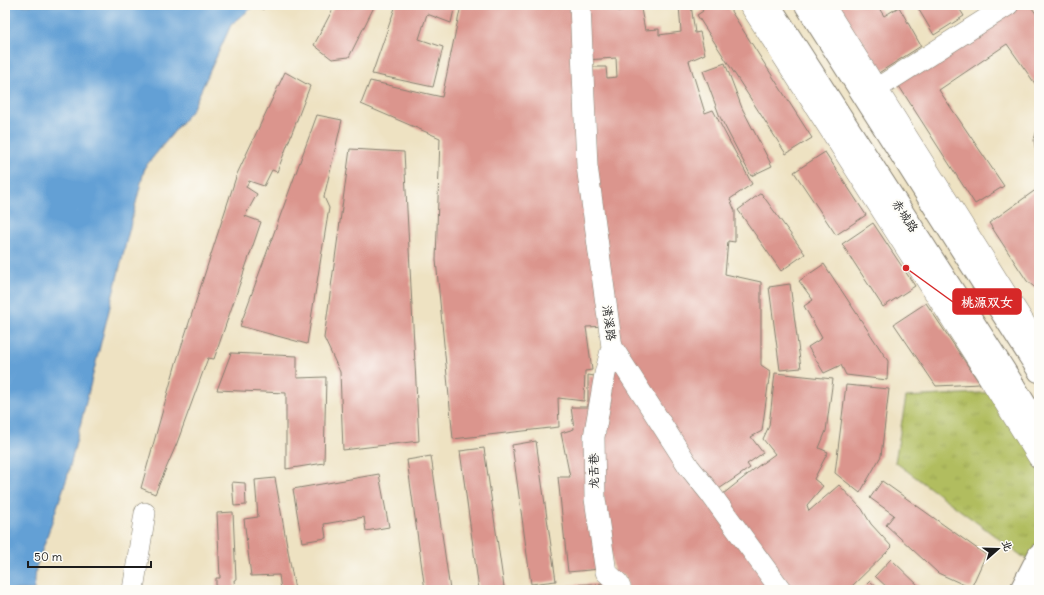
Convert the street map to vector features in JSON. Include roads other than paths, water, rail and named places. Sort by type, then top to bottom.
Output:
[{"type":"main road","name":"赤城路","points":[[769,5],[1000,363],[1039,427]]},
{"type":"main road","points":[[806,5],[870,93],[1038,370]]},
{"type":"main road","points":[[1029,581],[1039,555]]},
{"type":"street","name":"清溪路","points":[[580,5],[587,166],[612,347],[689,467],[710,493],[781,590]]},
{"type":"street","points":[[750,5],[990,378],[1039,458]]},
{"type":"street","points":[[824,5],[870,93],[1039,346]]},
{"type":"street","points":[[870,93],[1008,5]]},
{"type":"street","name":"龙舌巷","points":[[612,347],[605,374],[594,437],[595,499],[606,572],[618,583],[621,590]]},
{"type":"street","points":[[133,590],[145,513]]},
{"type":"water","points":[[5,5],[255,5],[231,25],[192,110],[145,167],[67,478],[36,568],[34,590],[5,590]]},
{"type":"place","name":"桃源双女","points":[[906,268]]}]
